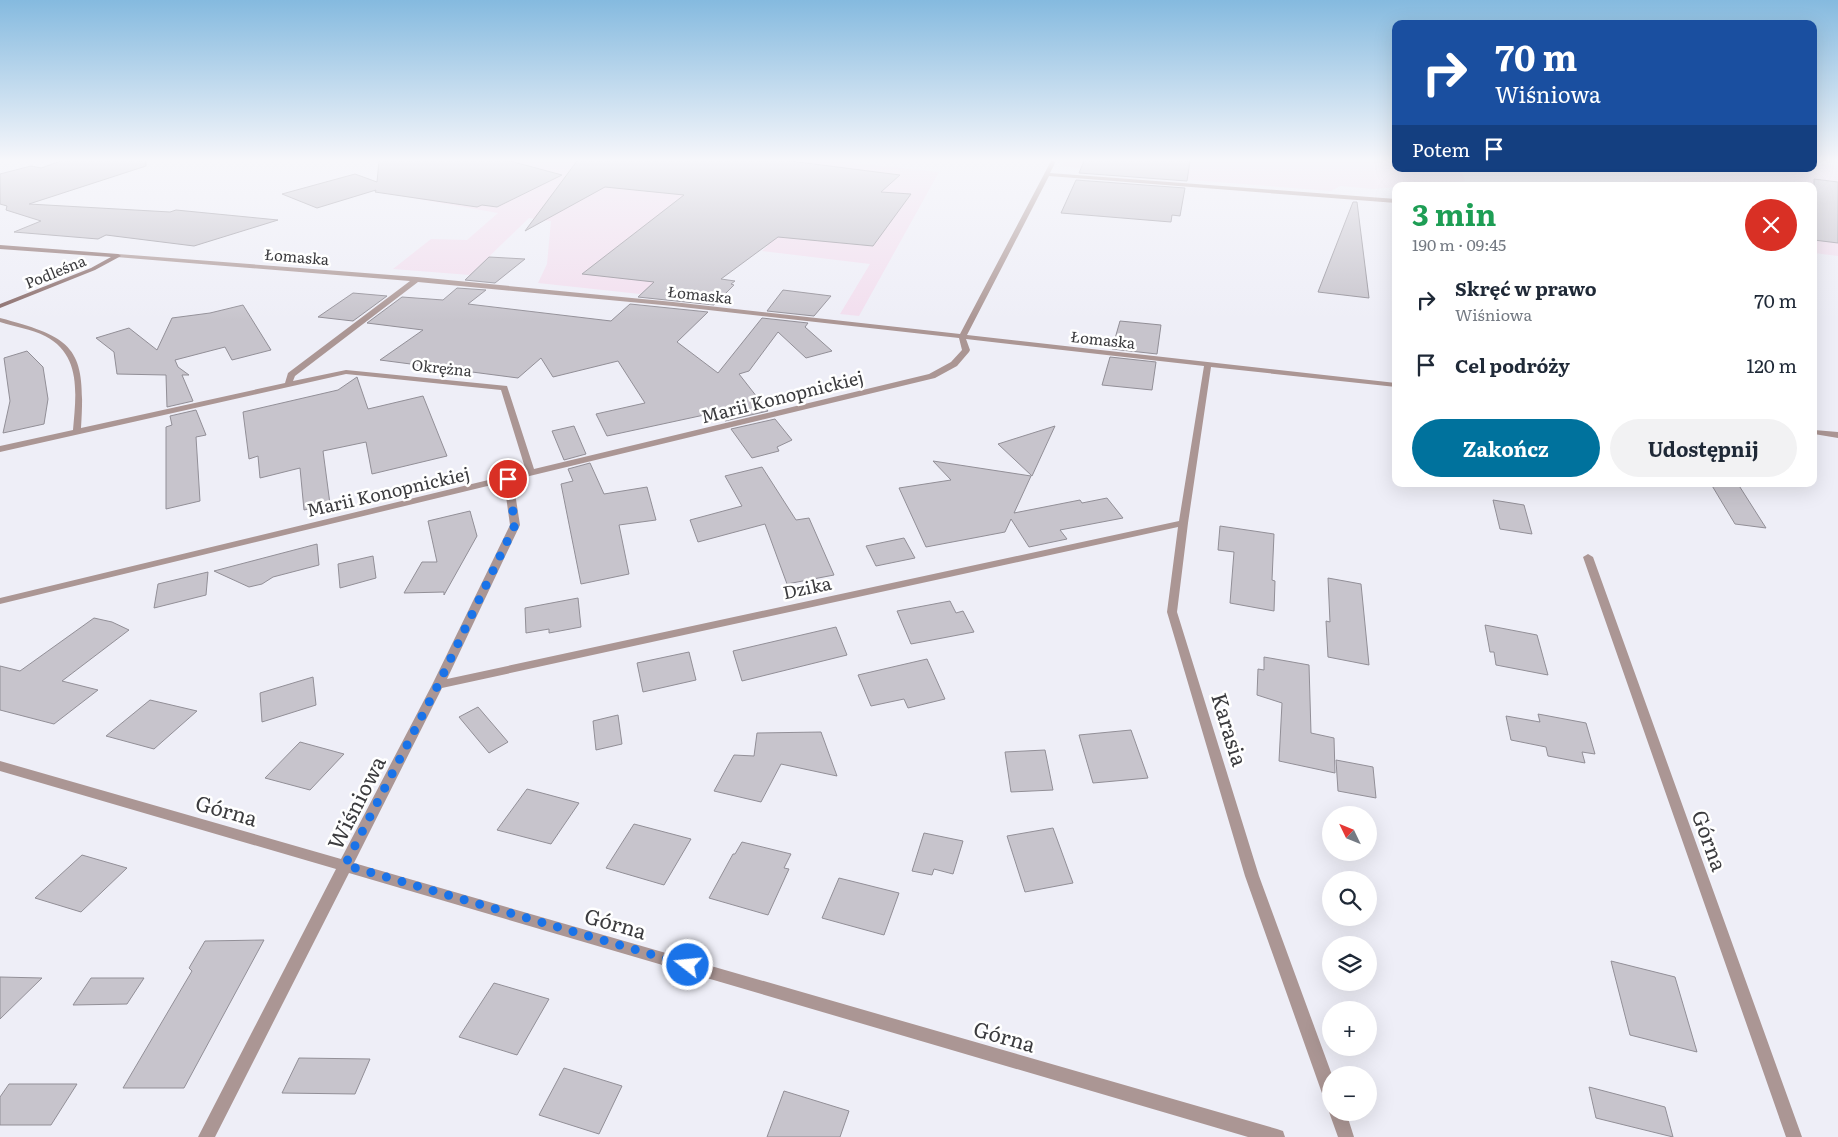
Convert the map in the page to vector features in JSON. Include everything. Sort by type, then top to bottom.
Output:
[{"type":"street","points":[[962,337],[1027,214]]},
{"type":"street","name":"Łomaska","points":[[0,247],[417,279],[682,305],[1392,385]]},
{"type":"street","name":"Podleśna","points":[[0,306],[92,269],[118,256]]},
{"type":"street","points":[[288,385],[291,375],[417,279]]},
{"type":"street","points":[[0,320],[50,335],[68,351],[76,365],[79,394],[77,432]]},
{"type":"street","name":"Marii Konopnickiej","points":[[0,601],[932,376],[954,364],[966,350],[962,337]]},
{"type":"street","name":"Karasia","points":[[1208,364],[1183,523],[1172,612],[1252,876],[1322,1071]]},
{"type":"street","name":"Okrężna","points":[[0,449],[346,372],[504,388],[531,474]]},
{"type":"street","points":[[1817,432],[1838,435]]},
{"type":"street","name":"Wiśniowa","points":[[206,1137],[438,685],[515,525],[508,479]]},
{"type":"street","name":"Dzika","points":[[438,685],[1183,523]]},
{"type":"street","name":"Górna","points":[[1588,557],[1794,1137]]},
{"type":"street","name":"Górna","points":[[0,766],[1277,1137]]},
{"type":"street","points":[[1340,1121],[1346,1137]]},
{"type":"shaded area","points":[[497,214],[916,214],[859,316],[840,314],[870,264],[762,251],[768,245],[714,238],[640,294],[538,283],[547,264],[551,221],[529,218],[470,275],[393,269],[431,239],[467,240]]},
{"type":"shaded area","points":[[1817,214],[1838,214],[1838,256],[1817,253]]},
{"type":"building","points":[[19,214],[217,214],[278,220],[194,246],[106,235],[98,239],[14,232],[41,221]]},
{"type":"building","points":[[538,214],[556,214],[525,231]]},
{"type":"building","points":[[659,214],[896,214],[873,246],[778,237],[721,279],[735,281],[731,284],[734,285],[714,305],[638,297],[654,282],[582,274]]},
{"type":"building","points":[[1074,214],[1180,214],[1180,216],[1172,215],[1171,222]]},
{"type":"building","points":[[1348,214],[1359,214],[1369,298],[1318,292]]},
{"type":"building","points":[[1817,214],[1838,214],[1838,243],[1817,240]]},
{"type":"building","points":[[489,257],[525,259],[495,283],[465,280]]},
{"type":"building","points":[[457,288],[486,290],[468,304],[611,321],[630,304],[708,312],[677,342],[718,373],[762,318],[808,323],[805,327],[832,351],[806,358],[778,332],[749,371],[739,374],[768,411],[725,421],[718,412],[607,436],[596,414],[645,403],[618,361],[553,377],[541,358],[518,378],[380,360],[423,330],[367,323],[402,297],[443,300]]},
{"type":"building","points":[[783,290],[831,296],[814,316],[767,311]]},
{"type":"building","points":[[353,293],[387,296],[353,321],[318,317]]},
{"type":"building","points":[[243,305],[271,350],[232,360],[225,347],[175,360],[178,367],[189,375],[182,375],[193,401],[167,407],[166,375],[117,374],[114,352],[96,338],[129,328],[157,350],[172,318],[210,313]]},
{"type":"building","points":[[1120,321],[1161,325],[1157,354],[1112,349]]},
{"type":"building","points":[[27,351],[43,367],[48,399],[44,424],[3,433],[10,401],[4,358]]},
{"type":"building","points":[[1110,357],[1156,362],[1152,390],[1102,385]]},
{"type":"building","points":[[357,377],[368,409],[423,396],[447,456],[372,474],[366,442],[323,451],[330,504],[304,510],[300,468],[260,478],[258,456],[249,459],[243,412],[338,390]]},
{"type":"building","points":[[196,410],[206,435],[196,437],[200,501],[166,509],[166,427],[172,425],[170,416]]},
{"type":"building","points":[[775,419],[792,440],[777,447],[779,451],[752,458],[731,429]]},
{"type":"building","points":[[574,426],[586,454],[564,460],[552,431]]},
{"type":"building","points":[[1055,426],[1032,476],[998,444]]},
{"type":"building","points":[[933,461],[1031,476],[1014,513],[1080,500],[1082,503],[1107,498],[1123,518],[1060,530],[1067,539],[1029,547],[1011,519],[1005,532],[926,547],[899,488],[951,480]]},
{"type":"building","points":[[590,463],[604,494],[647,487],[656,520],[619,525],[629,574],[581,584],[561,484],[573,481],[568,469]]},
{"type":"building","points":[[762,467],[796,520],[809,518],[834,575],[787,584],[765,524],[698,542],[690,520],[742,506],[725,476]]},
{"type":"building","points":[[1713,487],[1740,487],[1766,528],[1735,524]]},
{"type":"building","points":[[1493,500],[1524,505],[1532,534],[1500,529]]},
{"type":"building","points":[[470,511],[477,536],[444,595],[444,592],[404,593],[422,562],[437,562],[428,521]]},
{"type":"building","points":[[1220,526],[1274,534],[1272,580],[1275,581],[1274,611],[1230,603],[1234,552],[1218,550]]},
{"type":"building","points":[[904,538],[915,558],[876,566],[866,546]]},
{"type":"building","points":[[317,544],[319,565],[273,577],[262,584],[249,587],[214,571]]},
{"type":"building","points":[[373,556],[376,578],[340,588],[338,564]]},
{"type":"building","points":[[208,572],[206,595],[154,608],[158,584]]},
{"type":"building","points":[[1328,578],[1361,584],[1369,665],[1328,657],[1326,621],[1330,622]]},
{"type":"building","points":[[578,598],[581,627],[549,633],[549,629],[526,633],[525,608]]},
{"type":"building","points":[[950,601],[956,613],[963,611],[974,632],[911,644],[897,611]]},
{"type":"building","points":[[94,618],[112,622],[129,630],[62,681],[98,690],[54,724],[0,710],[0,666],[20,671]]},
{"type":"building","points":[[1485,625],[1537,635],[1548,675],[1496,665],[1494,652],[1490,652]]},
{"type":"building","points":[[836,627],[847,655],[742,681],[733,651]]},
{"type":"building","points":[[689,652],[696,680],[643,692],[637,663]]},
{"type":"building","points":[[1264,657],[1309,665],[1311,733],[1334,738],[1335,773],[1279,761],[1282,703],[1257,695],[1258,669],[1264,670]]},
{"type":"building","points":[[927,659],[945,699],[908,708],[904,699],[871,706],[858,675]]},
{"type":"building","points":[[313,677],[316,705],[262,722],[260,693]]},
{"type":"building","points":[[150,700],[197,711],[154,749],[106,736]]},
{"type":"building","points":[[478,707],[508,742],[489,753],[459,717]]},
{"type":"building","points":[[1538,714],[1586,723],[1595,754],[1582,752],[1585,763],[1548,756],[1546,747],[1511,740],[1506,716],[1540,722]]},
{"type":"building","points":[[618,715],[622,744],[596,750],[593,721]]},
{"type":"building","points":[[1131,730],[1148,778],[1093,783],[1079,735]]},
{"type":"building","points":[[821,732],[837,776],[781,764],[761,802],[714,791],[734,755],[754,756],[757,733]]},
{"type":"building","points":[[300,742],[344,754],[310,790],[265,778]]},
{"type":"building","points":[[1045,750],[1053,790],[1011,792],[1005,752]]},
{"type":"building","points":[[1336,760],[1373,767],[1376,798],[1338,791]]},
{"type":"building","points":[[527,789],[579,803],[551,844],[497,830]]},
{"type":"building","points":[[634,824],[691,839],[664,885],[606,868]]},
{"type":"building","points":[[1053,828],[1073,883],[1025,892],[1007,836]]},
{"type":"building","points":[[924,833],[963,841],[953,874],[934,869],[932,875],[912,871]]},
{"type":"building","points":[[742,842],[791,854],[784,868],[789,869],[768,915],[709,898],[733,854],[735,854]]},
{"type":"building","points":[[82,855],[127,868],[81,912],[35,898]]},
{"type":"building","points":[[839,878],[899,893],[884,935],[822,918]]},
{"type":"building","points":[[264,940],[184,1088],[123,1088],[192,971],[189,968],[205,941]]},
{"type":"building","points":[[1611,961],[1675,977],[1697,1052],[1630,1035]]},
{"type":"building","points":[[0,977],[42,978],[0,1019]]},
{"type":"building","points":[[91,978],[144,978],[127,1004],[73,1005]]},
{"type":"building","points":[[494,983],[549,999],[517,1055],[459,1037]]},
{"type":"building","points":[[299,1058],[370,1059],[355,1094],[282,1093]]},
{"type":"building","points":[[564,1068],[622,1086],[599,1134],[539,1115]]},
{"type":"building","points":[[9,1084],[77,1084],[51,1125],[0,1125],[0,1097]]},
{"type":"building","points":[[1589,1087],[1665,1107],[1673,1137],[1596,1118]]},
{"type":"building","points":[[784,1091],[849,1111],[840,1137],[767,1137]]},
{"type":"route","points":[[508,479],[515,525],[438,685],[345,865],[688,965]]}]
